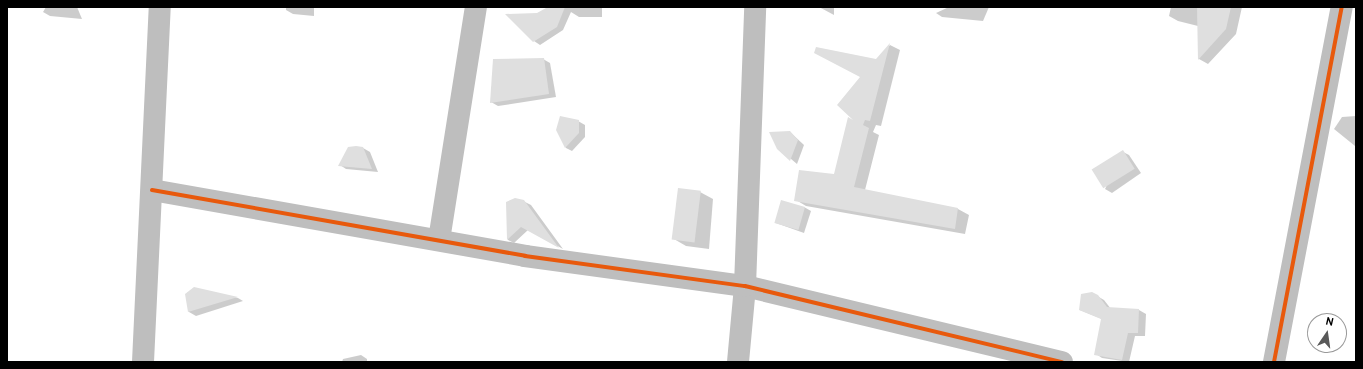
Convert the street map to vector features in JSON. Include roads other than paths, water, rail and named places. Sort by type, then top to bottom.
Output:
[{"type":"street","points":[[143,362],[160,7]]},
{"type":"street","points":[[439,240],[476,7]]},
{"type":"street","points":[[738,362],[745,286],[755,7]]},
{"type":"street","points":[[1274,362],[1342,7]]},
{"type":"street","points":[[152,190],[525,256],[745,286],[1062,362]]}]
